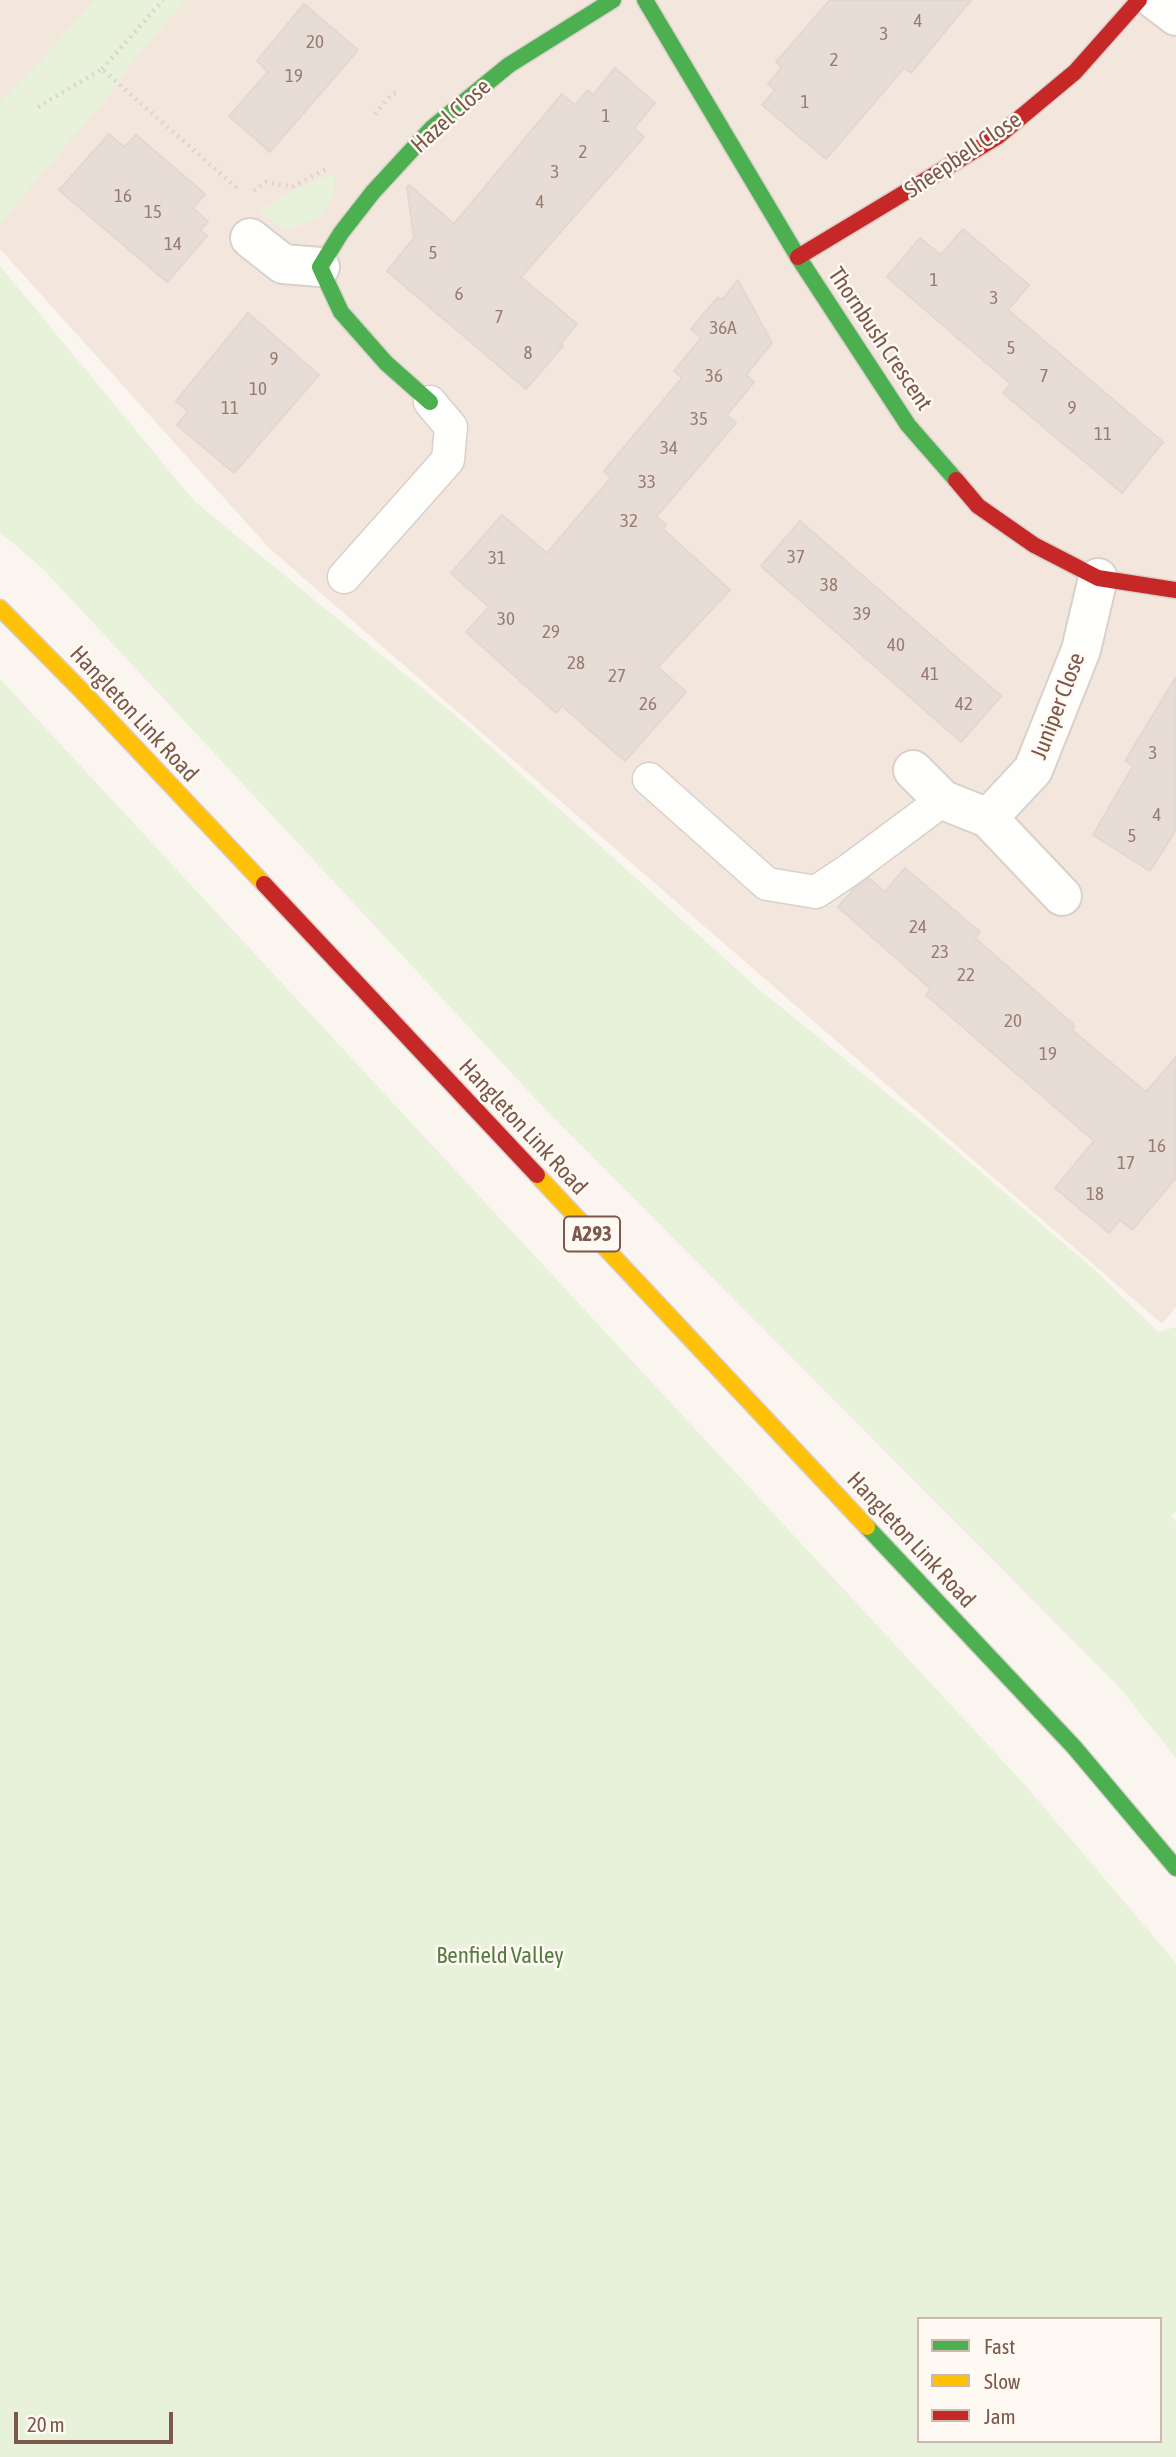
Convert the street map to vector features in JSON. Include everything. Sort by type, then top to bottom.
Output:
[{"type":"main road","name":"Hazel Close","points":[[320,267],[341,233],[373,192],[432,128],[509,65],[613,0]]},
{"type":"main road","name":"Thornbush Crescent","points":[[645,0],[798,257],[908,425],[978,506],[1034,545],[1098,578],[1176,590]]},
{"type":"main road","name":"Sheepbell Close","points":[[798,257],[997,137],[1075,72],[1139,0]]},
{"type":"main road","points":[[320,267],[341,312],[386,363],[430,402]]},
{"type":"main road","name":"Hangleton Link Road","points":[[0,608],[82,691],[1065,1736],[1176,1868]]},
{"type":"street","points":[[1155,0],[1176,16]]},
{"type":"street","points":[[250,238],[283,264],[320,267]]},
{"type":"street","name":"Juniper Close","points":[[988,818],[1033,769],[1081,650],[1098,578]]},
{"type":"street","points":[[913,770],[943,800],[988,818],[1062,896]]},
{"type":"lane","points":[[344,578],[448,460],[451,427],[430,402]]},
{"type":"lane","points":[[649,779],[767,884],[816,892],[943,800]]},
{"type":"path","points":[[38,107],[102,69],[163,0]]},
{"type":"path","points":[[102,69],[247,197],[250,238]]},
{"type":"shaded area","points":[[0,0],[1176,0],[1176,1307],[1162,1324],[269,548],[0,249]]},
{"type":"green space","points":[[94,0],[187,0],[143,48],[111,93],[0,224],[0,101]]},
{"type":"green space","points":[[335,173],[334,195],[320,218],[285,231],[259,211],[290,191]]},
{"type":"green space","points":[[0,266],[194,501],[462,721],[755,986],[933,1131],[1097,1272],[1158,1332],[1176,1327],[1176,1512],[1171,1516],[1176,1522],[1176,1758],[1121,1689],[546,1110],[44,570],[0,532]]},
{"type":"green space","name":"Benfield Valley","points":[[0,679],[1025,1785],[1176,1963],[1176,2457],[0,2457]]},
{"type":"building","points":[[830,0],[971,0],[911,73],[904,68],[826,159],[762,105],[775,90],[768,84],[782,67],[776,62]]},
{"type":"building","points":[[304,4],[358,50],[270,152],[229,116],[268,72],[257,61]]},
{"type":"building","points":[[615,68],[655,103],[634,128],[644,137],[521,277],[577,324],[561,344],[563,346],[526,389],[387,271],[414,238],[407,187],[409,185],[454,224],[562,94],[575,105],[588,90],[593,95]]},
{"type":"building","points":[[109,134],[124,147],[136,135],[205,194],[193,208],[208,222],[200,230],[207,236],[167,282],[59,190]]},
{"type":"building","points":[[963,229],[1029,285],[1008,310],[1163,442],[1122,493],[1003,393],[1011,384],[887,277],[920,238],[941,255]]},
{"type":"building","points":[[738,280],[772,343],[746,375],[754,382],[727,415],[736,423],[656,517],[666,524],[663,529],[730,590],[658,667],[686,692],[625,761],[562,706],[556,713],[466,632],[489,607],[451,573],[502,515],[547,553],[611,478],[604,471],[682,378],[674,371],[701,338],[691,329],[718,297],[722,300]]},
{"type":"building","points":[[248,313],[319,375],[234,473],[177,425],[188,411],[176,401]]},
{"type":"building","points":[[800,521],[1001,696],[961,742],[761,566]]},
{"type":"building","points":[[1176,677],[1176,830],[1150,871],[1093,835],[1133,766],[1125,761]]},
{"type":"building","points":[[905,868],[980,932],[975,938],[1075,1026],[1072,1030],[1146,1092],[1176,1057],[1176,1178],[1132,1230],[1120,1220],[1109,1233],[1055,1188],[1094,1141],[926,995],[931,989],[838,907],[855,888],[869,878],[885,892]]},
{"type":"traffic: fast","points":[[430,402],[386,363],[341,312],[320,267],[341,233],[373,192],[432,128],[509,65],[613,0]]},
{"type":"traffic: fast","points":[[645,0],[798,257],[908,425],[956,480]]},
{"type":"traffic: fast","points":[[867,1527],[1074,1747],[1176,1868]]},
{"type":"traffic: slow","points":[[0,608],[264,884]]},
{"type":"traffic: slow","points":[[537,1175],[867,1527]]},
{"type":"traffic: jam","points":[[798,257],[997,137],[1075,72],[1139,0]]},
{"type":"traffic: jam","points":[[956,480],[978,506],[1034,545],[1098,578],[1176,590]]},
{"type":"traffic: jam","points":[[264,884],[537,1175]]}]
